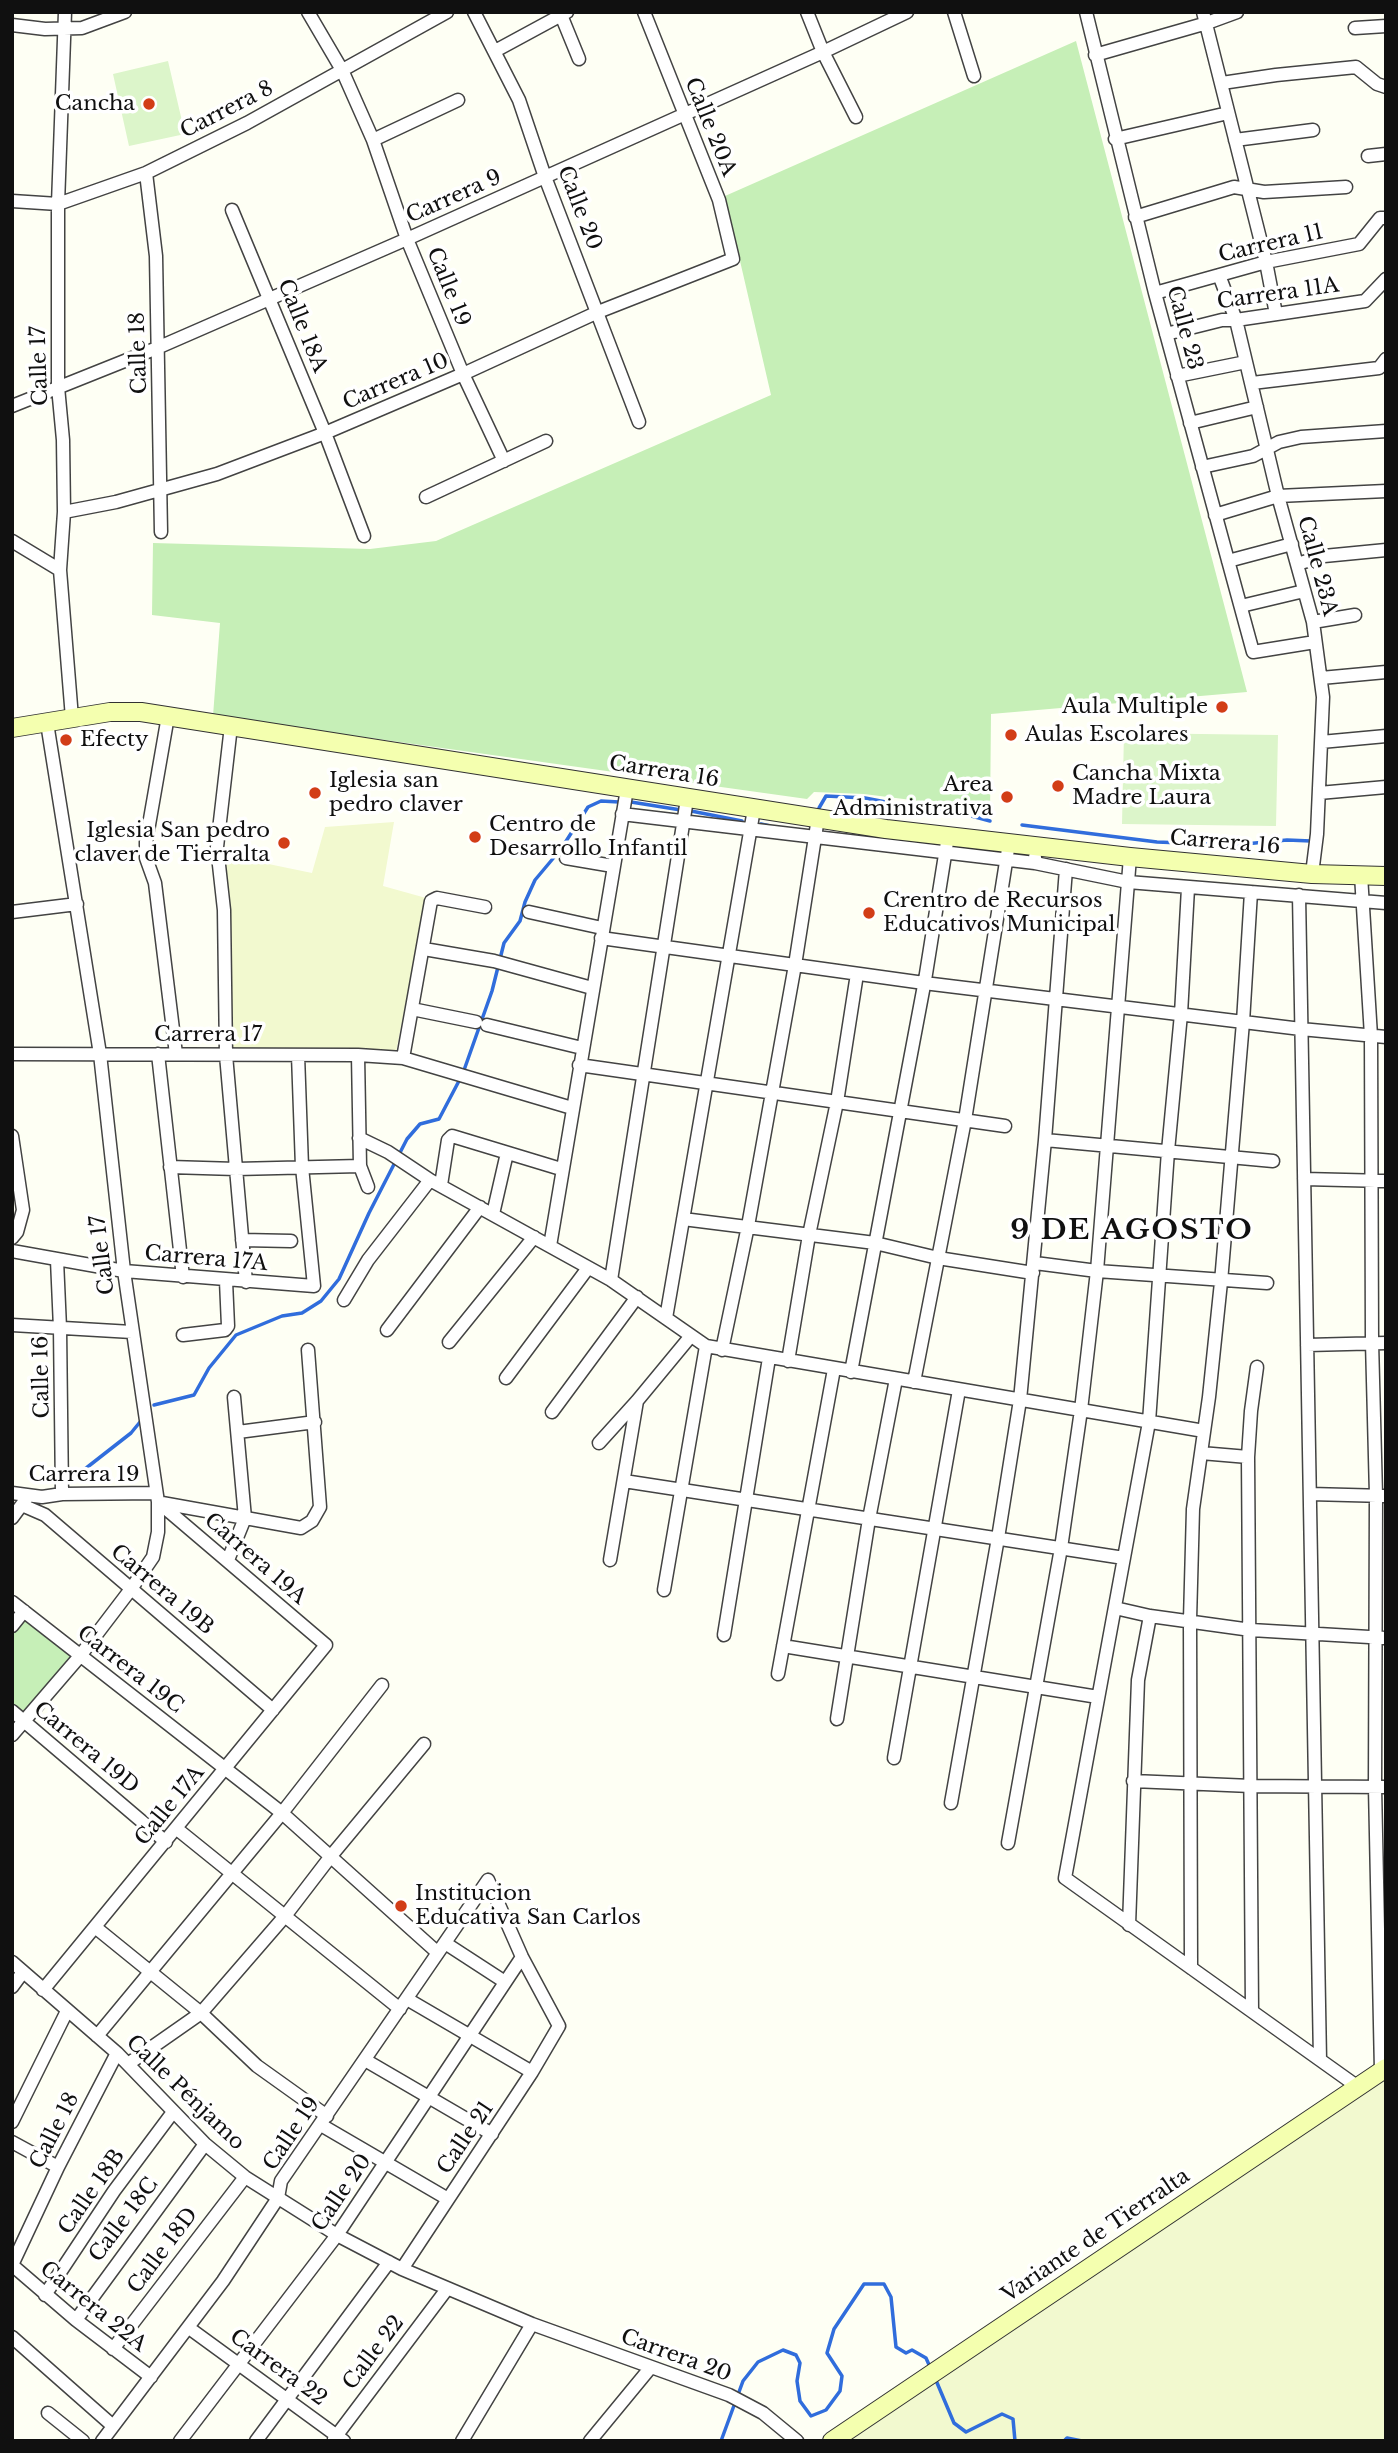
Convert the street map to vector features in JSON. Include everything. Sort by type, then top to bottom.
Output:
[{"type":"main road","name":"Carrera 16","points":[[12,728],[110,712],[141,712],[818,818],[892,838],[1035,855],[1130,857],[1312,874],[1386,876]]},
{"type":"main road","name":"Variante de Tierralta","points":[[832,2441],[1383,2070]]},
{"type":"street","name":"Calle 17","points":[[65,12],[58,204],[58,387],[63,440],[64,512],[60,570],[72,718]]},
{"type":"street","points":[[12,25],[24,28],[82,29],[125,12]]},
{"type":"street","name":"Calle 19","points":[[308,12],[342,70],[373,140],[407,239],[463,374],[504,461]]},
{"type":"street","name":"Carrera 8","points":[[12,201],[58,204],[146,173],[247,123],[447,12]]},
{"type":"street","name":"Calle 20","points":[[474,12],[519,100],[545,177],[639,422]]},
{"type":"street","name":"Calle 20A","points":[[644,12],[719,200],[733,259]]},
{"type":"street","points":[[807,12],[823,52],[856,117]]},
{"type":"street","name":"Carrera 9","points":[[12,406],[158,348],[407,239],[906,12]]},
{"type":"street","points":[[954,12],[974,76]]},
{"type":"street","name":"Calle 23","points":[[1086,12],[1135,217],[1253,652],[1315,642]]},
{"type":"street","points":[[1095,55],[1205,18],[1237,12]]},
{"type":"street","points":[[495,51],[564,14],[579,59]]},
{"type":"street","points":[[1205,18],[1266,262],[1276,314]]},
{"type":"street","points":[[1355,28],[1386,26]]},
{"type":"street","points":[[1222,83],[1356,67],[1377,84],[1386,87]]},
{"type":"street","points":[[373,140],[458,100]]},
{"type":"street","points":[[1115,139],[1228,113]]},
{"type":"street","points":[[1234,140],[1313,130]]},
{"type":"street","points":[[1368,156],[1386,154]]},
{"type":"street","name":"Calle 18","points":[[146,173],[156,256],[161,532]]},
{"type":"street","points":[[1135,217],[1234,187],[1264,192],[1346,187]]},
{"type":"street","name":"Calle 18A","points":[[232,210],[325,433],[364,536]]},
{"type":"street","name":"Carrera 11","points":[[1155,293],[1266,262],[1359,244],[1380,218],[1386,218]]},
{"type":"street","name":"Carrera 10","points":[[64,512],[117,502],[217,474],[325,433],[598,312],[733,259]]},
{"type":"street","name":"Calle 23A","points":[[1219,275],[1236,320],[1252,383],[1278,496],[1312,622],[1321,678],[1323,697],[1319,793],[1312,874]]},
{"type":"street","name":"Carrera 11A","points":[[1166,334],[1222,320],[1365,301],[1386,279]]},
{"type":"street","points":[[1252,383],[1379,368],[1386,359]]},
{"type":"street","points":[[1177,376],[1246,362]]},
{"type":"street","points":[[1190,423],[1257,407]]},
{"type":"street","points":[[1202,467],[1253,456],[1279,442],[1301,437],[1386,431]]},
{"type":"street","points":[[426,497],[546,442]]},
{"type":"street","points":[[1215,515],[1278,496],[1386,491]]},
{"type":"street","points":[[12,541],[60,570]]},
{"type":"street","points":[[1228,561],[1292,544]]},
{"type":"street","points":[[1297,564],[1324,556],[1386,550]]},
{"type":"street","points":[[1241,606],[1304,591]]},
{"type":"street","points":[[1312,622],[1356,615]]},
{"type":"street","points":[[1321,678],[1386,672]]},
{"type":"street","points":[[167,716],[146,842],[146,858],[155,883],[176,1054]]},
{"type":"street","name":"Calle 17","points":[[12,1735],[80,1656],[131,1589],[153,1557],[157,1546],[157,1498],[124,1271],[100,1054],[47,723]]},
{"type":"street","points":[[232,726],[216,834],[224,910],[226,1055],[246,1282]]},
{"type":"street","points":[[1321,742],[1386,736]]},
{"type":"street","points":[[1319,793],[1386,788]]},
{"type":"street","points":[[550,1246],[627,789]]},
{"type":"street","points":[[611,1280],[687,799]]},
{"type":"street","points":[[666,1318],[754,809]]},
{"type":"street","points":[[622,814],[751,828],[815,839],[892,838]]},
{"type":"street","points":[[722,1350],[748,1226],[795,965],[818,818]]},
{"type":"street","points":[[851,1372],[924,983],[947,844]]},
{"type":"street","points":[[914,1382],[965,1120],[1008,851]]},
{"type":"street","points":[[1035,855],[1066,869],[1128,882],[1386,903]]},
{"type":"street","points":[[1008,1843],[1061,1548],[1081,1410],[1097,1271],[1130,857]]},
{"type":"street","points":[[566,858],[613,866]]},
{"type":"street","points":[[951,1803],[1020,1400],[1058,999],[1066,869]]},
{"type":"street","points":[[1361,875],[1371,1036],[1372,1342],[1381,1496],[1383,2070]]},
{"type":"street","points":[[1188,888],[1181,1014],[1168,1151],[1149,1422],[1065,1878],[1358,2087]]},
{"type":"street","points":[[1191,1968],[1190,1620],[1193,1508],[1221,1282],[1251,892]]},
{"type":"street","points":[[1299,895],[1320,2059]]},
{"type":"street","points":[[403,1058],[431,903],[434,899],[485,907]]},
{"type":"street","points":[[12,912],[76,904]]},
{"type":"street","points":[[529,912],[664,947],[924,983],[1386,1037]]},
{"type":"street","points":[[424,950],[494,961],[592,988]]},
{"type":"street","points":[[788,1361],[808,1235],[837,1102],[857,974]]},
{"type":"street","points":[[412,1009],[582,1048]]},
{"type":"street","name":"Carrera 17","points":[[12,1054],[358,1055],[403,1058],[572,1108]]},
{"type":"street","points":[[158,1055],[183,1277]]},
{"type":"street","points":[[298,1055],[302,1167]]},
{"type":"street","points":[[358,1055],[360,1166],[368,1187]]},
{"type":"street","points":[[579,1065],[1005,1126]]},
{"type":"street","points":[[12,1136],[23,1210],[17,1232],[12,1238]]},
{"type":"street","points":[[344,1300],[368,1260],[436,1182],[448,1140],[452,1136],[561,1169]]},
{"type":"street","points":[[359,1138],[611,1280],[706,1346],[1204,1431]]},
{"type":"street","points":[[1045,1140],[1273,1161]]},
{"type":"street","points":[[493,1214],[507,1153]]},
{"type":"street","points":[[170,1167],[236,1169],[360,1166]]},
{"type":"street","name":"Carrera 17A","points":[[12,1251],[124,1271],[314,1286],[302,1167]]},
{"type":"street","points":[[1304,1179],[1386,1181]]},
{"type":"street","points":[[387,1330],[480,1207]]},
{"type":"street","points":[[683,1219],[875,1243],[938,1258],[1034,1268],[1267,1283]]},
{"type":"street","points":[[449,1342],[534,1237]]},
{"type":"street","points":[[242,1240],[292,1241]]},
{"type":"street","name":"Calle 16","points":[[57,1260],[62,1494]]},
{"type":"street","points":[[506,1378],[589,1268]]},
{"type":"street","points":[[183,1335],[225,1330],[228,1326],[226,1280]]},
{"type":"street","points":[[552,1412],[637,1297]]},
{"type":"street","points":[[12,1325],[132,1332]]},
{"type":"street","points":[[599,1443],[690,1337]]},
{"type":"street","points":[[1307,1345],[1386,1343]]},
{"type":"street","points":[[664,1590],[706,1346]]},
{"type":"street","points":[[238,1432],[315,1422],[308,1350]]},
{"type":"street","points":[[724,1635],[769,1358]]},
{"type":"street","points":[[1252,2011],[1248,1457],[1257,1367]]},
{"type":"street","points":[[778,1674],[834,1369]]},
{"type":"street","points":[[837,1718],[869,1519],[896,1379]]},
{"type":"street","points":[[894,1758],[958,1390]]},
{"type":"street","points":[[228,1560],[245,1518],[234,1396]]},
{"type":"street","points":[[610,1560],[637,1401]]},
{"type":"street","name":"Carrera 19","points":[[12,1493],[25,1501],[62,1494],[157,1498],[301,1528],[312,1521],[320,1507],[315,1422]]},
{"type":"street","points":[[1201,1453],[1248,1457]]},
{"type":"street","points":[[624,1481],[1124,1558]]},
{"type":"street","points":[[1310,1494],[1381,1496]]},
{"type":"street","name":"Carrera 19A","points":[[157,1498],[326,1646]]},
{"type":"street","points":[[12,1518],[25,1501]]},
{"type":"street","name":"Carrera 19B","points":[[25,1501],[45,1515],[273,1710]]},
{"type":"street","name":"Carrera 19C","points":[[12,1602],[282,1813],[441,1948]]},
{"type":"street","points":[[1115,1608],[1150,1616],[1251,1630],[1380,1638]]},
{"type":"street","points":[[12,1626],[24,1611]]},
{"type":"street","points":[[1129,1925],[1138,1680],[1150,1616]]},
{"type":"street","name":"Calle 17A","points":[[43,1990],[326,1646]]},
{"type":"street","points":[[783,1646],[1098,1698]]},
{"type":"street","points":[[97,2036],[282,1813],[382,1685]]},
{"type":"street","name":"Carrera 19D","points":[[12,1711],[166,1842]]},
{"type":"street","points":[[128,2064],[201,2013],[285,1916],[424,1744]]},
{"type":"street","points":[[1133,1781],[1251,1786],[1381,1787]]},
{"type":"street","points":[[177,1829],[285,1916],[403,2004],[469,2036],[532,2073]]},
{"type":"street","name":"Calle 19","points":[[102,2441],[223,2281],[278,2198],[281,2181],[488,1880],[522,1956]]},
{"type":"street","points":[[95,1927],[201,2013],[257,2066],[324,2121],[448,2199]]},
{"type":"street","points":[[441,1948],[505,1982]]},
{"type":"street","name":"Calle 20","points":[[180,2441],[337,2235],[522,1956]]},
{"type":"street","name":"Calle 21","points":[[402,2269],[532,2073],[559,2026],[522,1956]]},
{"type":"street","name":"Calle Pénjamo","points":[[12,1962],[117,2053],[205,2144],[245,2177],[337,2235],[402,2269],[532,2324]]},
{"type":"street","points":[[12,1987],[23,1972]]},
{"type":"street","points":[[12,2122],[67,2011]]},
{"type":"street","name":"Calle 18","points":[[12,2265],[58,2167],[117,2053]]},
{"type":"street","points":[[365,2060],[492,2134]]},
{"type":"street","name":"Calle 18B","points":[[46,2295],[114,2191],[173,2112]]},
{"type":"street","points":[[12,2142],[58,2167]]},
{"type":"street","name":"Calle 18C","points":[[76,2320],[205,2144]]},
{"type":"street","name":"Calle 18D","points":[[113,2349],[245,2177]]},
{"type":"street","points":[[256,2441],[389,2262]]},
{"type":"street","name":"Carrera 22A","points":[[12,2265],[76,2320],[151,2377]]},
{"type":"street","name":"Calle 22","points":[[338,2439],[447,2288]]},
{"type":"street","points":[[462,2441],[532,2324]]},
{"type":"street","name":"Carrera 20","points":[[532,2324],[729,2395],[763,2413],[797,2441]]},
{"type":"street","name":"Carrera 22","points":[[189,2328],[241,2363],[338,2439]]},
{"type":"street","points":[[12,2337],[113,2426]]},
{"type":"street","points":[[590,2441],[651,2367]]},
{"type":"street","points":[[48,2413],[83,2441]]},
{"type":"green space","points":[[1076,41],[1247,692],[991,714],[990,816],[951,805],[864,794],[814,792],[807,799],[213,716],[220,623],[152,615],[153,543],[370,549],[436,541],[771,395],[725,196]]},
{"type":"green space","name":"Cancha","points":[[168,61],[185,134],[129,146],[113,74]]},
{"type":"green space","points":[[1124,733],[1278,735],[1276,826],[1122,824]]},
{"type":"green space","points":[[394,822],[383,886],[426,898],[396,1052],[230,1049],[220,854],[312,873],[325,827]]},
{"type":"green space","points":[[24,1616],[72,1654],[23,1715],[12,1707],[12,1631]]},
{"type":"green space","points":[[1386,2080],[1386,2441],[846,2441],[1373,2088]]},
{"type":"waterway","points":[[819,808],[826,796],[865,798],[891,803],[914,812],[953,811],[990,821]]},
{"type":"waterway","points":[[463,1073],[492,991],[504,943],[520,921],[535,880],[561,849],[588,807],[601,801],[619,802]]},
{"type":"waterway","points":[[631,802],[681,810]]},
{"type":"waterway","points":[[691,811],[742,821]]},
{"type":"waterway","points":[[761,824],[770,826]]},
{"type":"waterway","points":[[1022,825],[1157,842],[1234,845],[1287,840],[1311,841]]},
{"type":"waterway","points":[[154,1405],[194,1395],[209,1368],[236,1335],[282,1316],[302,1313],[321,1301],[339,1279],[407,1139],[420,1124],[439,1119],[460,1079]]},
{"type":"waterway","points":[[67,1483],[131,1433],[140,1422]]},
{"type":"waterway","points":[[721,2441],[743,2381],[758,2362],[783,2350],[796,2355],[800,2363],[797,2381],[800,2401],[811,2416],[826,2410],[840,2391],[842,2376],[827,2353],[834,2329],[864,2284],[884,2284],[891,2297],[896,2347],[906,2353],[912,2350],[926,2358],[930,2367]]},
{"type":"waterway","points":[[935,2378],[954,2423],[966,2432],[1002,2414],[1013,2419],[1015,2441]]},
{"type":"waterway","points":[[1064,2441],[1067,2438],[1082,2441]]},
{"type":"place","name":"Cancha","points":[[149,104]]},
{"type":"place","name":"Aula Multiple","points":[[1222,707]]},
{"type":"place","name":"Aulas Escolares","points":[[1011,735]]},
{"type":"place","name":"Efecty","points":[[66,740]]},
{"type":"place","name":"Cancha Mixta Madre Laura","points":[[1058,786]]},
{"type":"place","name":"Iglesia san pedro claver","points":[[315,793]]},
{"type":"place","name":"Area Administrativa","points":[[1007,797]]},
{"type":"place","name":"Centro de Desarrollo Infantil","points":[[475,837]]},
{"type":"place","name":"Iglesia San pedro claver de Tierralta","points":[[284,843]]},
{"type":"place","name":"Crentro de Recursos Educativos Municipal","points":[[869,913]]},
{"type":"place","name":"Institucion Educativa San Carlos","points":[[401,1906]]},
{"type":"district","name":"9 DE AGOSTO","points":[[1132,1231]]}]
